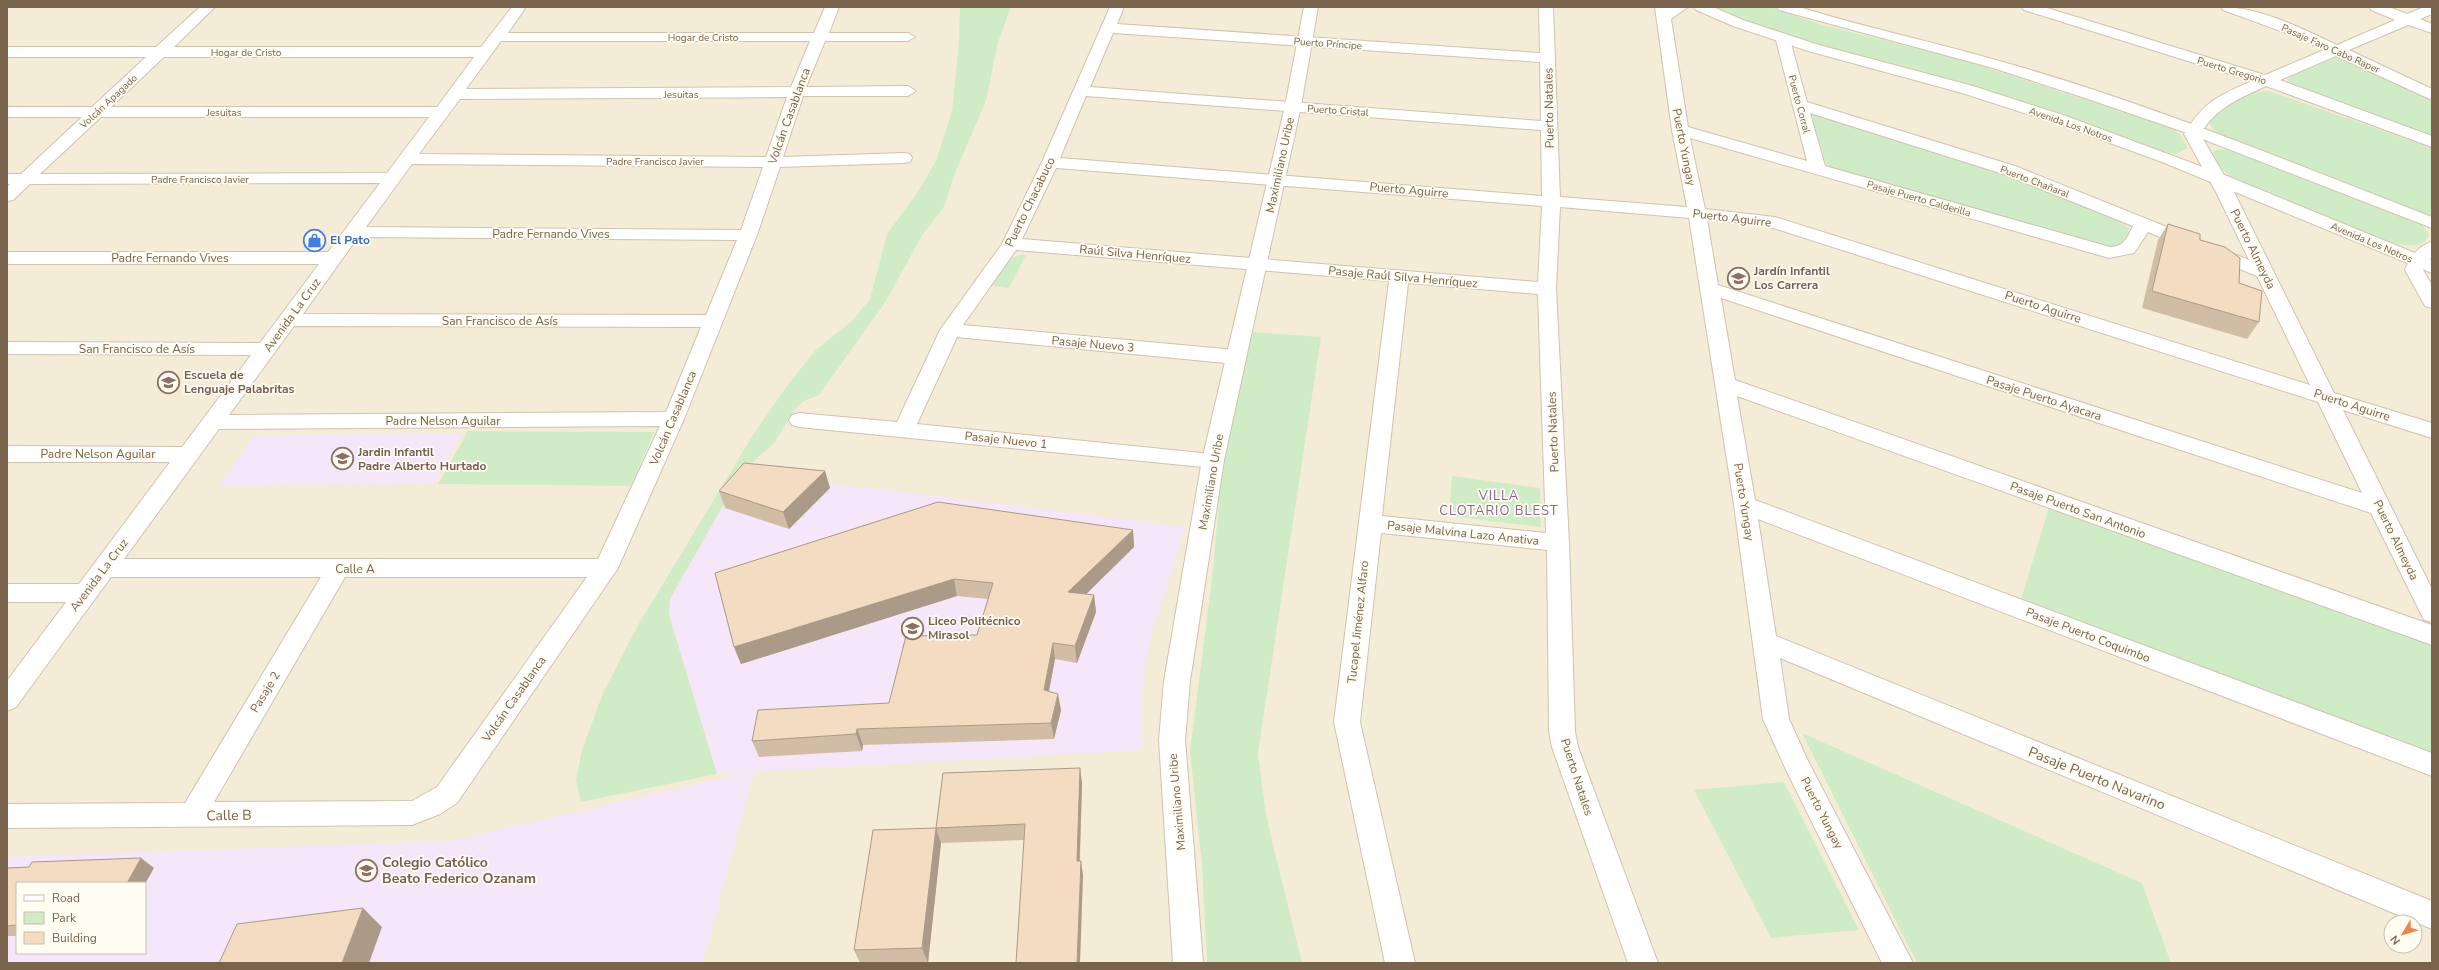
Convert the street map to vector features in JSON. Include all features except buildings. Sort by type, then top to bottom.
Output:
[{"type":"street","name":"Volcán Apagado","points":[[7,196],[208,7]]},
{"type":"street","name":"Avenida La Cruz","points":[[7,700],[519,7]]},
{"type":"street","name":"Volcán Casablanca","points":[[446,795],[606,568],[674,419],[748,235],[796,93],[832,7]]},
{"type":"street","name":"Puerto Chacabuco","points":[[904,430],[950,330],[1011,244],[1050,162],[1079,91],[1109,28],[1117,7]]},
{"type":"street","name":"Maximiliano Uribe","points":[[1188,963],[1172,740],[1177,681],[1213,460],[1293,106],[1311,7]]},
{"type":"street","name":"Puerto Natales","points":[[1546,7],[1551,202],[1547,289],[1558,543],[1562,731],[1565,747],[1643,963]]},
{"type":"street","name":"Puerto Yungay","points":[[1681,7],[1663,12],[1680,130],[1697,213],[1708,288],[1745,504],[1763,641],[1776,719],[1796,764],[1898,963]]},
{"type":"street","name":"Avenida Los Notros","points":[[1701,7],[1783,40],[2000,99],[2215,177],[2425,264]]},
{"type":"street","points":[[1784,7],[1822,19],[1998,65],[2193,130],[2432,223]]},
{"type":"street","name":"Puerto Gregorio","points":[[2029,7],[2264,80],[2432,142]]},
{"type":"street","name":"Pasaje Faro Cabo Raper","points":[[2228,7],[2338,49],[2432,95]]},
{"type":"street","points":[[2376,7],[2432,29]]},
{"type":"street","points":[[2193,130],[2204,115],[2219,102],[2264,80],[2432,8]]},
{"type":"street","name":"Puerto Príncipe","points":[[1109,28],[1548,58]]},
{"type":"street","name":"Hogar de Cristo","points":[[7,52],[160,52],[820,37],[908,37]]},
{"type":"street","name":"Puerto Corral","points":[[1783,40],[1817,168]]},
{"type":"street","name":"Jesuitas","points":[[455,94],[796,93],[908,91]]},
{"type":"street","name":"Puerto Cristal","points":[[1079,91],[1549,126]]},
{"type":"street","name":"Puerto Chañaral","points":[[1801,104],[2009,170],[2264,272]]},
{"type":"street","name":"Jesuitas","points":[[7,112],[442,112]]},
{"type":"street","name":"Pasaje Puerto Calderilla","points":[[1680,130],[1817,168],[2109,253],[2121,254],[2130,250],[2143,224]]},
{"type":"street","name":"Puerto Almeyda","points":[[2193,130],[2194,140],[2215,177],[2264,272],[2432,614]]},
{"type":"street","name":"Padre Francisco Javier","points":[[407,159],[772,162],[904,158]]},
{"type":"street","name":"Puerto Aguirre","points":[[1050,162],[1697,213],[1769,221],[2432,430]]},
{"type":"street","name":"Padre Francisco Javier","points":[[7,179],[392,178]]},
{"type":"street","name":"Padre Fernando Vives","points":[[353,232],[748,235]]},
{"type":"street","name":"Raúl Silva Henríquez","points":[[1011,244],[1258,264]]},
{"type":"street","points":[[2432,247],[2425,264],[2414,270],[2415,275],[2432,302]]},
{"type":"street","name":"Padre Fernando Vives","points":[[7,258],[333,258]]},
{"type":"street","name":"Pasaje Raúl Silva Henríquez","points":[[1258,264],[1547,289]]},
{"type":"street","name":"Tucapel Jiménez Alfaro","points":[[1398,276],[1347,722],[1400,963]]},
{"type":"street","name":"Pasaje Puerto Ayacara","points":[[1708,288],[2380,508]]},
{"type":"street","name":"San Francisco de Asís","points":[[288,320],[713,321]]},
{"type":"street","name":"Pasaje Nuevo 3","points":[[950,330],[1236,357]]},
{"type":"street","name":"San Francisco de Asís","points":[[7,348],[266,349]]},
{"type":"street","name":"Pasaje Puerto San Antonio","points":[[1724,384],[2432,635]]},
{"type":"street","name":"Padre Nelson Aguilar","points":[[212,422],[674,419]]},
{"type":"street","name":"Pasaje Nuevo 1","points":[[799,420],[1213,460]]},
{"type":"street","name":"Padre Nelson Aguilar","points":[[7,454],[188,455]]},
{"type":"street","name":"Pasaje Puerto Coquimbo","points":[[1745,504],[2432,765]]},
{"type":"street","name":"Pasaje Malvina Lazo Anativa","points":[[1369,522],[1558,543]]},
{"type":"street","name":"Calle A","points":[[104,568],[606,568]]},
{"type":"street","name":"Pasaje 2","points":[[192,815],[338,569]]},
{"type":"street","points":[[7,593],[86,593]]},
{"type":"street","name":"Pasaje Puerto Navarino","points":[[1763,641],[2432,915]]},
{"type":"street","name":"Calle B","points":[[7,816],[412,813],[430,806],[446,795]]},
{"type":"shaded area","points":[[7,7],[2432,7],[2432,963],[7,963]]},
{"type":"shaded area","name":"Jardin Infantil Padre Alberto Hurtado","points":[[461,434],[433,484],[219,485],[254,435]]},
{"type":"shaded area","points":[[742,472],[1186,527],[1149,642],[1141,697],[1142,750],[754,772],[703,963],[7,963],[7,857],[450,841],[740,774],[717,774],[669,615],[670,599]]},
{"type":"green space","points":[[960,7],[1011,7],[998,42],[986,101],[955,173],[944,207],[923,234],[884,304],[819,395],[804,401],[796,408],[774,443],[742,472],[670,599],[669,615],[717,774],[581,802],[576,780],[582,750],[603,693],[638,625],[753,435],[789,383],[816,350],[853,320],[870,299],[887,234],[917,193],[936,161],[952,111],[959,42]]},
{"type":"green space","points":[[1710,7],[1771,7],[1819,24],[1960,59],[2173,128],[2180,135],[2188,148],[2176,154],[2168,153],[1961,82],[1787,38]]},
{"type":"green space","points":[[2337,57],[2344,57],[2432,100],[2432,136],[2289,83],[2287,78]]},
{"type":"green space","points":[[2269,91],[2432,148],[2432,216],[2223,137],[2213,129],[2209,122],[2212,115],[2225,104],[2234,99],[2253,93]]},
{"type":"green space","points":[[1816,113],[2005,174],[2117,218],[2129,228],[2125,246],[2115,249],[1837,171],[1826,164],[1811,115]]},
{"type":"green space","points":[[2218,149],[2236,151],[2404,217],[2422,225],[2429,235],[2426,240],[2417,245],[2405,245],[2388,242],[2240,182],[2228,175],[2213,159],[2213,152]]},
{"type":"green space","points":[[1020,255],[1026,255],[1009,288],[987,285],[1008,259]]},
{"type":"green space","points":[[1253,332],[1321,337],[1258,753],[1266,815],[1302,963],[1207,963],[1202,865],[1190,751],[1212,579],[1221,479],[1236,400]]},
{"type":"green space","points":[[468,431],[654,432],[631,486],[438,484]]},
{"type":"green space","points":[[1452,476],[1540,488],[1541,527],[1449,516]]},
{"type":"green space","points":[[2049,507],[2432,644],[2432,755],[2021,600]]},
{"type":"green space","points":[[1802,733],[2142,883],[2171,963],[1917,963]]},
{"type":"green space","points":[[1784,782],[1859,930],[1771,938],[1694,790]]},
{"type":"place","name":"El Pato","points":[[315,240]]},
{"type":"place","name":"Jardín Infantil Los Carrera","points":[[1738,278]]},
{"type":"place","name":"Escuela de Lenguaje Palabritas","points":[[169,382]]},
{"type":"place","name":"Jardin Infantil Padre Alberto Hurtado","points":[[342,459]]},
{"type":"place","name":"Liceo Politécnico Mirasol","points":[[913,628]]},
{"type":"place","name":"Colegio Católico Beato Federico Ozanam","points":[[367,870]]},
{"type":"district","name":"VILLA CLOTARIO BLEST","points":[[1499,502]]}]
